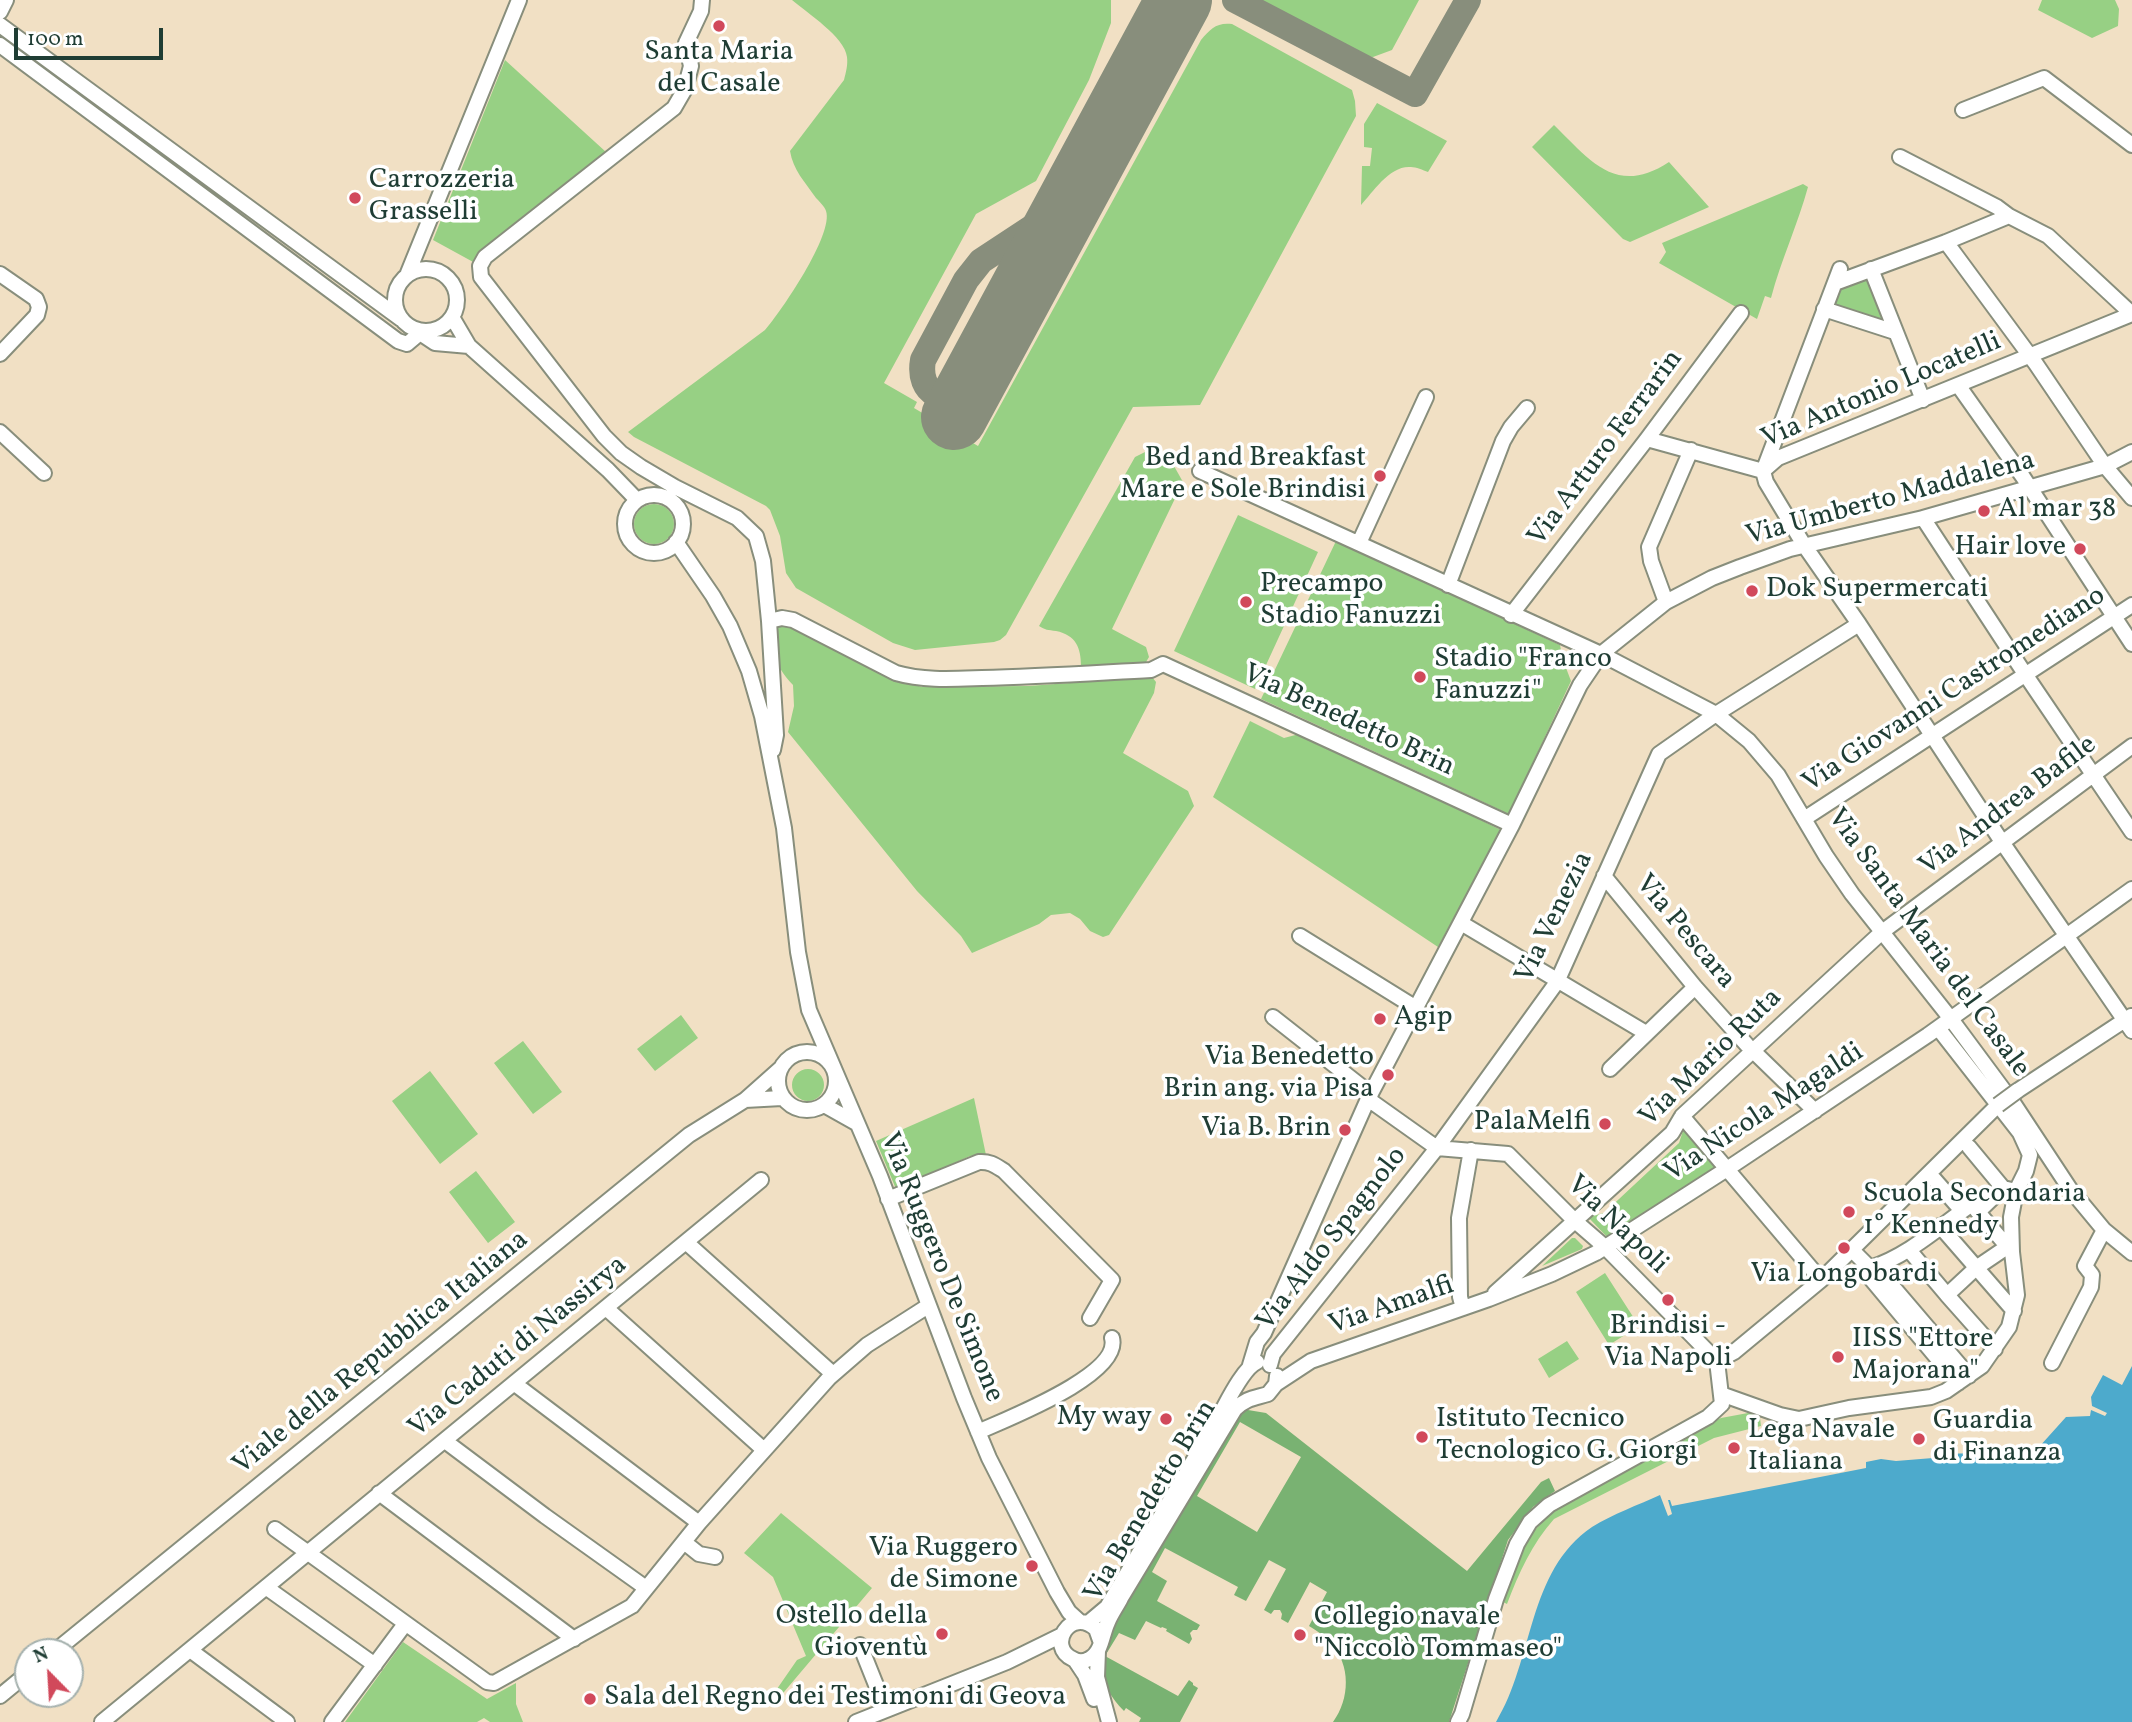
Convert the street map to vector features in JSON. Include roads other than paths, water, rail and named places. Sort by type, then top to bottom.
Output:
[{"type":"street","points":[[6,0],[0,23],[411,327],[435,343],[469,346]]},
{"type":"street","points":[[408,274],[432,269],[447,277],[453,285],[457,294],[457,305],[452,317],[439,328],[428,331],[411,327],[396,310],[396,291],[408,274],[519,0]]},
{"type":"street","points":[[702,0],[701,11],[686,43],[691,66],[685,89],[674,108],[485,257],[480,266],[481,277],[604,436],[621,453],[675,487],[737,517],[756,536],[761,554],[769,621],[776,735],[772,758]]},
{"type":"street","points":[[0,45],[398,341],[407,344],[411,327]]},
{"type":"street","points":[[1963,110],[2044,78],[2132,145]]},
{"type":"street","points":[[1900,157],[2048,236],[2132,314]]},
{"type":"street","points":[[1458,1722],[1496,1599],[1517,1545],[1530,1522],[1549,1505],[1708,1417],[1722,1404],[1717,1361],[1734,1352],[1821,1280],[1998,1105],[2129,1022],[2066,936],[1804,545],[1766,482],[1763,471],[1837,276],[1871,270],[2009,216]]},
{"type":"street","points":[[428,224],[427,251],[432,269]]},
{"type":"street","points":[[1946,242],[2030,356],[2105,466],[2132,498]]},
{"type":"street","points":[[1871,270],[1923,400]]},
{"type":"street","points":[[0,274],[36,299],[39,307],[37,315],[0,354]]},
{"type":"street","points":[[373,298],[396,291]]},
{"type":"street","points":[[1824,309],[1895,332]]},
{"type":"street","name":"Via Arturo Ferrarin","points":[[1511,615],[1741,313]]},
{"type":"street","name":"Via Antonio Locatelli","points":[[1647,439],[1763,471],[1778,458],[2132,314]]},
{"type":"street","points":[[452,317],[469,346],[638,500]]},
{"type":"street","points":[[1958,385],[2030,487],[2132,644]]},
{"type":"street","points":[[1359,543],[1426,397]]},
{"type":"street","points":[[1448,585],[1503,441],[1527,408]]},
{"type":"street","points":[[0,432],[44,473]]},
{"type":"street","points":[[1666,602],[1651,561],[1649,547],[1691,450]]},
{"type":"street","name":"Via Umberto Maddalena","points":[[1666,602],[1712,578],[1790,548],[1923,518],[2105,466],[2132,452]]},
{"type":"street","name":"Via Santa Maria del Casale","points":[[1200,471],[1601,654],[1716,714],[1749,741],[1778,775],[1832,866],[2014,1104],[2070,1189],[2105,1230],[2132,1253]]},
{"type":"street","points":[[649,495],[659,495],[675,503],[683,520],[683,529],[676,542],[667,550],[658,553],[649,553],[632,545],[627,537],[624,519],[627,510],[649,495]]},
{"type":"street","points":[[1923,518],[2132,832]]},
{"type":"street","points":[[676,542],[730,626],[749,671],[772,758]]},
{"type":"street","name":"Via Benedetto Brin","points":[[1099,1647],[1121,1598],[1235,1409],[1242,1401],[1256,1395],[1268,1394],[1276,1384],[1277,1374],[1268,1364],[1261,1346],[1264,1333],[1370,1096],[1512,825],[1580,685],[1601,654],[1666,602]]},
{"type":"street","name":"Via Giovanni Castromediano","points":[[1804,819],[2132,605]]},
{"type":"street","name":"Via Benedetto Brin","points":[[769,621],[782,618],[793,620],[895,673],[909,677],[1015,677],[1151,670],[1163,664],[1512,825]]},
{"type":"street","name":"Via Venezia","points":[[1437,1148],[1558,982],[1659,754],[1716,714],[1859,624]]},
{"type":"street","name":"Via Andrea Bafile","points":[[1882,932],[2132,746]]},
{"type":"street","name":"Via Ruggero De Simone","points":[[772,758],[784,828],[798,952],[814,1024],[888,1199],[991,1461],[1069,1612],[1084,1622]]},
{"type":"street","name":"Via Pescara","points":[[1604,876],[1695,987],[1747,1045],[1815,1111]]},
{"type":"street","name":"Via Nicola Magaldi","points":[[1605,1247],[1727,1170],[1938,1028],[2132,889]]},
{"type":"street","points":[[1461,922],[1646,1034]]},
{"type":"street","name":"Via Mario Ruta","points":[[1575,1221],[1672,1133],[1682,1116],[1882,932]]},
{"type":"street","points":[[1300,936],[1416,1008]]},
{"type":"street","points":[[1610,1069],[1695,987]]},
{"type":"street","points":[[1273,1017],[1437,1148]]},
{"type":"street","points":[[802,1052],[808,1044],[814,1024]]},
{"type":"street","points":[[1938,1028],[2020,1133],[2030,1155],[2026,1171],[2010,1190],[1978,1212]]},
{"type":"street","points":[[802,1052],[820,1055],[833,1068],[836,1086],[833,1095],[824,1105],[802,1111],[793,1108],[782,1098],[778,1086],[780,1068],[793,1055],[802,1052]]},
{"type":"street","name":"Viale della Repubblica Italiana","points":[[71,1638],[689,1135],[745,1100],[780,1068]]},
{"type":"street","name":"Viale della Repubblica Italiana","points":[[745,1100],[782,1098]]},
{"type":"street","name":"Via Ruggero De Simone","points":[[824,1105],[856,1123]]},
{"type":"street","points":[[1682,1116],[1821,1280]]},
{"type":"street","points":[[1721,1394],[1799,1419],[1849,1408],[1931,1397],[1964,1380],[1982,1366],[2009,1327],[2017,1295],[2009,1249],[2010,1190],[1969,1147]]},
{"type":"street","name":"Via Napoli","points":[[1437,1148],[1508,1154],[1605,1247],[1717,1361]]},
{"type":"street","name":"Via Aldo Spagnolo","points":[[1268,1364],[1273,1354],[1437,1148]]},
{"type":"street","points":[[1463,1308],[1460,1297],[1459,1218],[1471,1150]]},
{"type":"street","points":[[888,1199],[979,1162],[993,1164],[1004,1171],[1112,1280],[1090,1318]]},
{"type":"street","name":"Via Caduti di Nassirya","points":[[108,1720],[379,1493],[761,1180]]},
{"type":"street","points":[[1934,1180],[1962,1211]]},
{"type":"street","points":[[1870,1268],[1909,1251],[1972,1204],[2009,1249]]},
{"type":"street","name":"Via Amalfi","points":[[1489,1299],[1575,1221]]},
{"type":"street","points":[[1940,1226],[2014,1311]]},
{"type":"street","points":[[2052,1363],[2091,1287],[2092,1275],[2085,1266],[2105,1230]]},
{"type":"street","points":[[687,1243],[833,1374]]},
{"type":"street","name":"Via Amalfi","points":[[1268,1364],[1311,1361],[1489,1299],[1552,1274],[1605,1247]]},
{"type":"street","points":[[1851,1249],[1870,1268],[1882,1274],[1964,1380]]},
{"type":"street","points":[[1947,1294],[1976,1268],[2009,1249]]},
{"type":"street","points":[[1909,1251],[1947,1294],[1981,1322],[1996,1349]]},
{"type":"street","points":[[275,1529],[487,1682],[494,1683],[632,1606],[699,1523],[833,1374],[867,1345],[928,1306]]},
{"type":"street","points":[[606,1308],[764,1450]]},
{"type":"street","name":"Via Ruggero De Simone","points":[[978,1432],[1069,1389],[1094,1371],[1098,1354],[1123,1326]]},
{"type":"street","name":"Via Benedetto Brin","points":[[1256,1395],[1245,1387],[1257,1342],[1264,1333]]},
{"type":"street","points":[[1279,1348],[1282,1356],[1290,1363]]},
{"type":"street","name":"Via Amalfi","points":[[1276,1384],[1311,1361]]},
{"type":"street","points":[[1247,1372],[1258,1362],[1268,1364]]},
{"type":"street","name":"Via Benedetto Brin","points":[[1084,1622],[1098,1616],[1107,1607],[1205,1443],[1234,1389],[1247,1372]]},
{"type":"street","points":[[515,1384],[699,1523]]},
{"type":"street","points":[[445,1441],[646,1588]]},
{"type":"street","points":[[379,1493],[574,1639]]},
{"type":"street","points":[[684,1542],[699,1554],[715,1557]]},
{"type":"street","points":[[267,1588],[375,1665]]},
{"type":"street","name":"Via Ruggero De Simone","points":[[1057,1591],[1064,1632]]},
{"type":"street","points":[[856,1722],[1007,1662],[1054,1641],[1072,1624],[1084,1622],[1099,1633],[1097,1677],[1109,1722]]},
{"type":"street","points":[[332,1722],[405,1624]]},
{"type":"street","points":[[1064,1632],[1062,1647],[1085,1675],[1100,1722]]},
{"type":"street","points":[[860,1645],[886,1710]]},
{"type":"street","points":[[1007,1662],[1054,1652],[1080,1661],[1090,1659],[1099,1647]]},
{"type":"street","points":[[190,1650],[287,1722]]},
{"type":"street","points":[[0,1696],[14,1684]]},
{"type":"water","points":[[2132,1366],[2132,1722],[1496,1722],[1518,1672],[1543,1592],[1555,1567],[1571,1545],[1600,1522],[1660,1495],[1668,1516],[1672,1514],[1668,1500],[1672,1506],[1866,1468],[1866,1462],[1881,1459],[1896,1461],[1933,1458],[1940,1454],[1980,1453],[1982,1459],[2040,1451],[2039,1447],[2066,1417],[2090,1416],[2091,1410],[2105,1416],[2107,1413],[2092,1406],[2091,1397],[2103,1375],[2122,1385]]},
{"type":"place","name":"Santa Maria del Casale","points":[[719,26]]},
{"type":"place","name":"Carrozzeria Grasselli","points":[[355,198]]},
{"type":"place","name":"Bed and Breakfast Mare e Sole Brindisi","points":[[1380,476]]},
{"type":"place","name":"Al mar 38","points":[[1984,511]]},
{"type":"place","name":"Hair love","points":[[2080,549]]},
{"type":"place","name":"Dok Supermercati","points":[[1752,591]]},
{"type":"place","name":"Precampo Stadio Fanuzzi","points":[[1246,602]]},
{"type":"place","name":"Stadio \"Franco Fanuzzi\"","points":[[1420,677]]},
{"type":"place","name":"Agip","points":[[1380,1019]]},
{"type":"place","name":"Via Benedetto Brin ang. via Pisa","points":[[1388,1075]]},
{"type":"place","name":"PalaMelfi","points":[[1605,1124]]},
{"type":"place","name":"Via B. Brin","points":[[1345,1130]]},
{"type":"place","name":"Scuola Secondaria 1° Kennedy","points":[[1849,1212]]},
{"type":"place","name":"Via Longobardi","points":[[1844,1248]]},
{"type":"place","name":"Brindisi - Via Napoli","points":[[1668,1300]]},
{"type":"place","name":"IISS \"Ettore Majorana\"","points":[[1838,1357]]},
{"type":"place","name":"My way","points":[[1166,1419]]},
{"type":"place","name":"Istituto Tecnico Tecnologico G. Giorgi","points":[[1422,1437]]},
{"type":"place","name":"Guardia di Finanza","points":[[1919,1439]]},
{"type":"place","name":"Lega Navale Italiana","points":[[1734,1448]]},
{"type":"place","name":"Via Ruggero de Simone","points":[[1032,1566]]},
{"type":"place","name":"Ostello della Gioventù","points":[[942,1634]]},
{"type":"place","name":"Collegio navale \"Niccolò Tommaseo\"","points":[[1300,1635]]},
{"type":"place","name":"Sala del Regno dei Testimoni di Geova","points":[[590,1699]]}]
